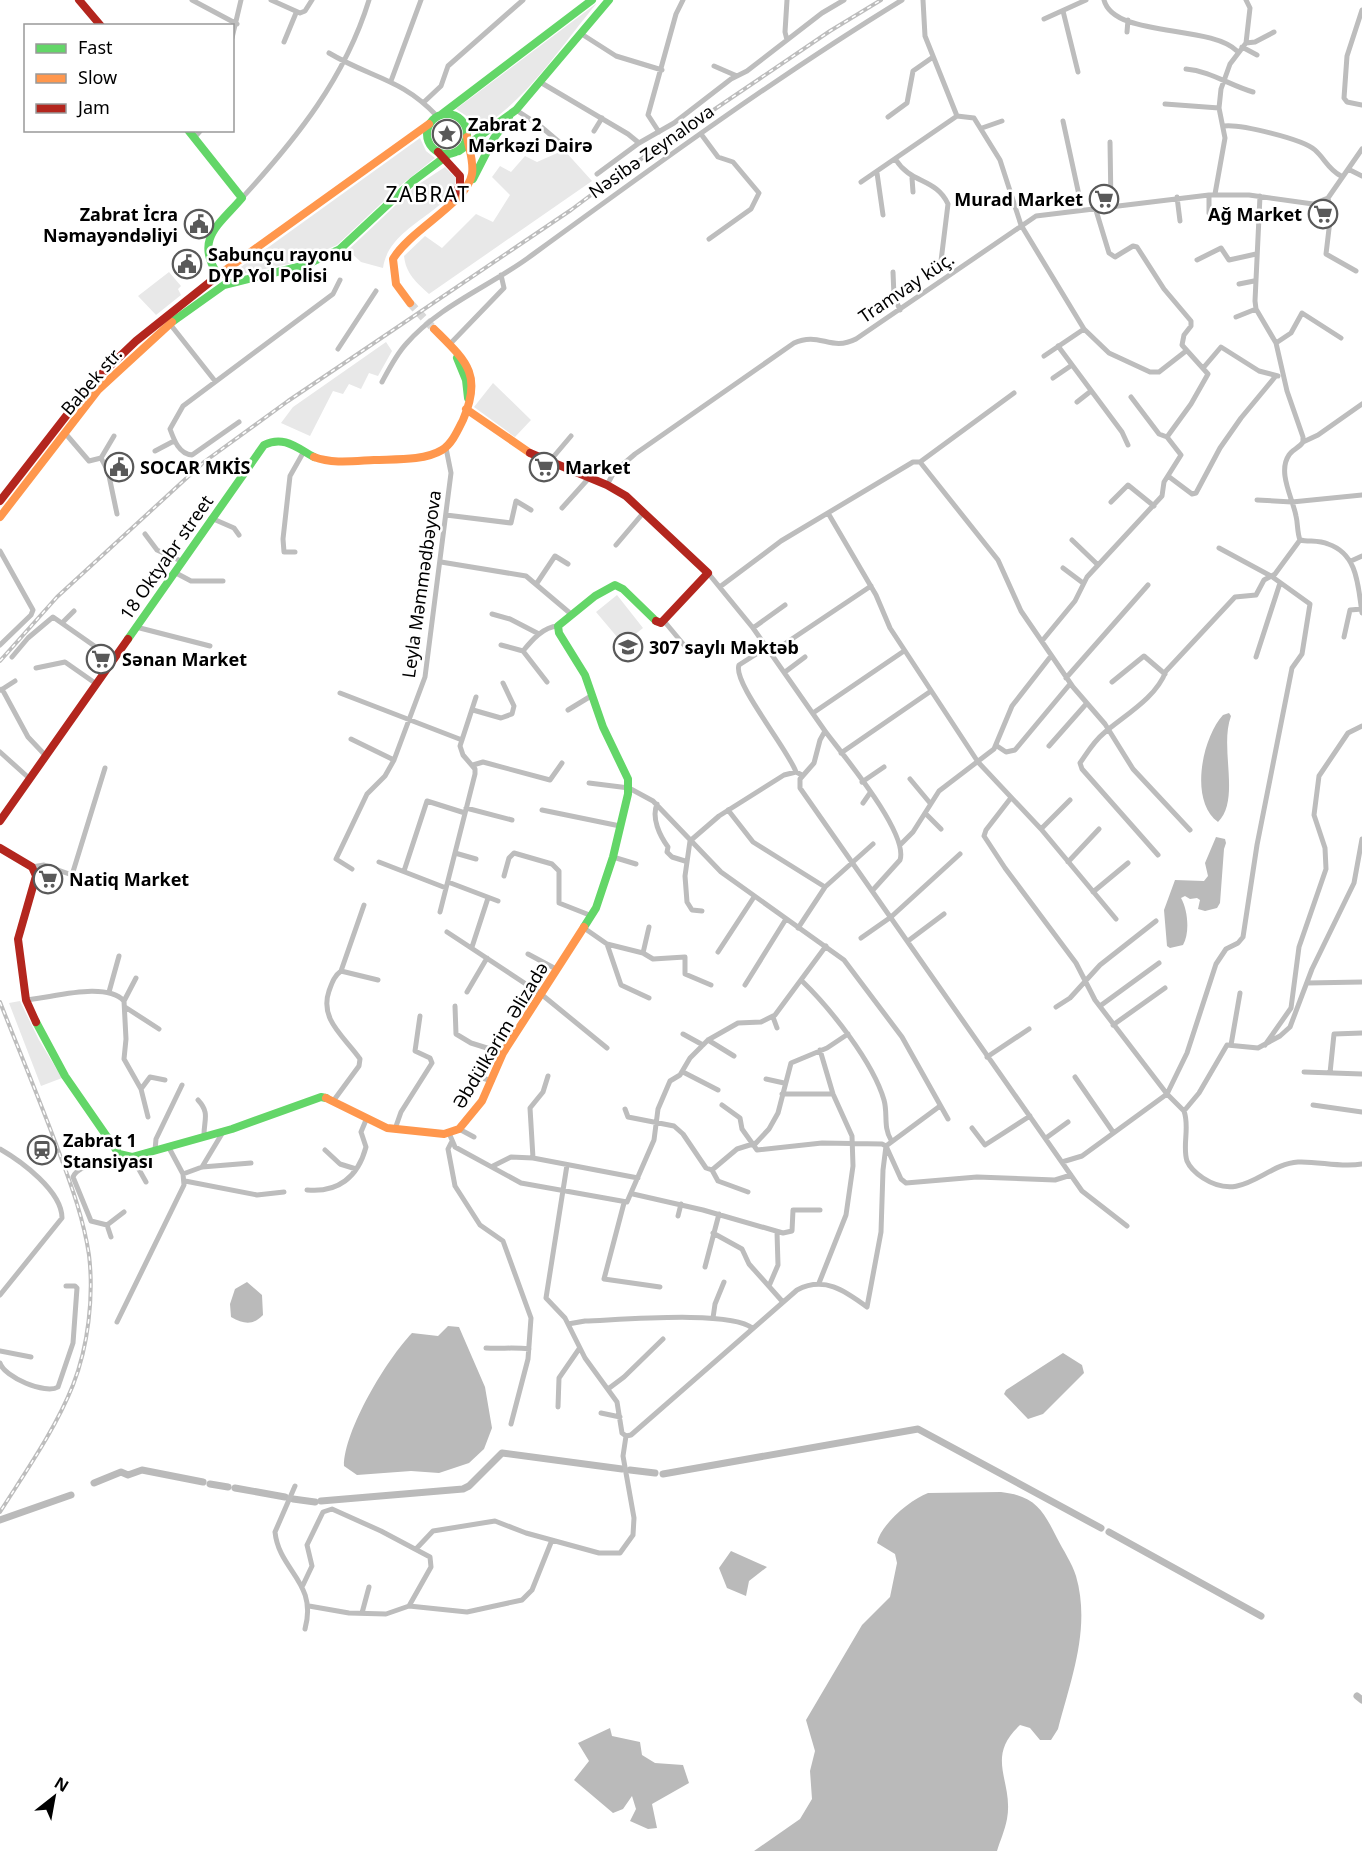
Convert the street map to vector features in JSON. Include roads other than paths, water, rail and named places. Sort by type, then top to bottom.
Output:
[{"type":"street","points":[[80,0],[99,24]]},
{"type":"street","points":[[192,0],[237,24]]},
{"type":"street","points":[[234,32],[241,0]]},
{"type":"street","points":[[271,0],[296,12],[305,11],[312,0]]},
{"type":"street","points":[[218,275],[210,263],[206,248],[213,232],[292,142],[345,62],[369,0]]},
{"type":"street","points":[[391,81],[421,0]]},
{"type":"street","points":[[424,102],[441,86],[448,66],[523,0]]},
{"type":"street","points":[[0,501],[105,369],[159,322],[218,275],[429,124],[592,0]]},
{"type":"street","points":[[410,303],[396,284],[393,259],[407,238],[469,185],[494,138],[609,0]]},
{"type":"street","points":[[659,132],[648,114],[662,70],[675,15],[683,0]]},
{"type":"street","points":[[787,0],[787,40]]},
{"type":"street","points":[[597,174],[787,40],[835,2],[844,0]]},
{"type":"street","name":"Nəsibə Zeynalova","points":[[382,382],[400,351],[420,331],[471,293],[501,275],[701,134],[902,0]]},
{"type":"street","points":[[923,0],[925,36],[957,116]]},
{"type":"street","points":[[1044,19],[1086,0]]},
{"type":"street","points":[[1104,0],[1111,13],[1128,20],[1218,39],[1257,55]]},
{"type":"street","points":[[1209,213],[1225,138],[1219,108],[1223,81],[1242,47],[1250,8],[1246,0]]},
{"type":"street","points":[[1063,10],[1078,72]]},
{"type":"street","points":[[1362,10],[1347,56],[1344,98],[1347,102],[1362,105]]},
{"type":"street","points":[[284,42],[296,12]]},
{"type":"street","points":[[1127,32],[1128,20]]},
{"type":"street","points":[[1242,47],[1274,32]]},
{"type":"street","points":[[580,33],[616,56],[662,70]]},
{"type":"street","points":[[329,53],[391,81],[440,115],[459,117],[466,126],[472,173],[469,185]]},
{"type":"street","points":[[888,117],[907,103],[913,71],[933,57]]},
{"type":"street","points":[[714,66],[736,76]]},
{"type":"street","points":[[1186,69],[1209,73],[1253,92]]},
{"type":"street","points":[[540,82],[602,118],[639,143]]},
{"type":"street","points":[[1166,104],[1219,108]]},
{"type":"street","points":[[444,155],[459,151],[468,141],[514,113]]},
{"type":"street","points":[[514,113],[544,129],[564,147]]},
{"type":"street","points":[[861,182],[957,116],[970,116],[982,128],[1000,160],[1021,225],[1084,329],[1109,353],[1150,372],[1159,372],[1186,351]]},
{"type":"street","points":[[594,131],[602,118]]},
{"type":"street","points":[[982,128],[1002,121]]},
{"type":"street","points":[[1063,121],[1082,209]]},
{"type":"street","points":[[429,124],[427,140],[456,169],[461,180],[458,190],[442,210]]},
{"type":"street","points":[[1224,126],[1246,126],[1310,146],[1332,172],[1341,176]]},
{"type":"street","points":[[190,132],[242,198]]},
{"type":"street","points":[[195,138],[200,132]]},
{"type":"street","points":[[701,134],[718,157],[733,162],[759,193],[752,209],[709,239]]},
{"type":"street","points":[[1110,142],[1111,205]]},
{"type":"street","points":[[1356,271],[1326,254],[1331,212],[1328,198],[1341,176],[1362,149]]},
{"type":"street","name":"Babek str.","points":[[0,517],[112,374],[170,324],[224,285],[245,278],[306,265],[340,249],[412,181],[444,155]]},
{"type":"street","points":[[896,160],[912,178],[935,188],[948,204],[941,261]]},
{"type":"street","points":[[1348,169],[1362,176]]},
{"type":"street","points":[[877,173],[883,215]]},
{"type":"street","points":[[912,178],[913,192]]},
{"type":"street","name":"Tramvay küç.","points":[[607,485],[620,466],[635,454],[794,343],[809,338],[837,345],[846,344],[900,310],[1021,225],[1043,214],[1212,194],[1260,196],[1313,204],[1328,198]]},
{"type":"street","points":[[1260,196],[1254,281],[1256,309],[1276,343],[1282,375],[1303,442]]},
{"type":"street","points":[[1177,197],[1180,221]]},
{"type":"street","points":[[1095,207],[1112,256],[1133,246],[1137,247],[1164,289],[1191,321],[1191,326],[1182,340],[1186,351],[1204,367],[1207,377],[1167,437]]},
{"type":"street","points":[[1197,260],[1221,248],[1229,260],[1256,254]]},
{"type":"street","points":[[893,272],[894,296],[900,310]]},
{"type":"street","points":[[449,345],[504,288],[501,275]]},
{"type":"street","points":[[239,422],[192,455],[183,452],[174,441],[170,429],[183,406],[333,294],[340,280]]},
{"type":"street","points":[[1239,284],[1254,281]]},
{"type":"street","points":[[338,349],[376,291]]},
{"type":"street","points":[[1236,317],[1256,309]]},
{"type":"street","points":[[1276,343],[1291,333],[1302,314],[1341,338]]},
{"type":"street","points":[[170,324],[215,381]]},
{"type":"street","points":[[434,329],[465,362],[471,373],[473,390],[446,448]]},
{"type":"street","points":[[1044,356],[1084,329]]},
{"type":"street","points":[[1058,346],[1122,432],[1128,445]]},
{"type":"street","points":[[1204,367],[1221,347],[1259,372],[1275,377],[1282,375]]},
{"type":"street","points":[[1053,378],[1072,365]]},
{"type":"street","points":[[1168,476],[1192,494],[1196,493],[1220,448],[1275,377]]},
{"type":"street","points":[[1077,402],[1091,391]]},
{"type":"street","points":[[721,586],[781,541],[913,462],[920,462],[1014,393]]},
{"type":"street","points":[[1042,641],[1075,601],[1083,583],[1162,496],[1162,486],[1181,455],[1167,437],[1159,434],[1131,397]]},
{"type":"street","points":[[1158,855],[1079,765],[1097,740],[1162,683],[1165,674],[1235,597],[1253,597],[1264,580],[1272,576],[1300,540],[1286,463],[1288,456],[1303,442],[1318,435],[1362,404]]},
{"type":"street","points":[[467,406],[525,450],[607,485],[644,512],[721,586],[892,824],[900,845],[900,860],[872,891]]},
{"type":"street","points":[[66,433],[84,458],[89,461],[101,458],[114,436]]},
{"type":"street","points":[[549,462],[571,436]]},
{"type":"street","name":"18 Oktyabr street","points":[[0,821],[264,445],[277,439],[291,444],[303,453],[332,462],[430,455],[446,448]]},
{"type":"street","points":[[155,452],[174,441]]},
{"type":"street","name":"Leyla Məmmədbəyova","points":[[351,869],[336,859],[367,794],[385,776],[394,760],[428,667],[451,473],[446,448]]},
{"type":"street","points":[[295,552],[284,552],[283,539],[290,476],[303,453]]},
{"type":"street","points":[[101,458],[108,471],[117,514]]},
{"type":"street","points":[[920,462],[998,560],[1021,611],[1066,678],[1109,729],[1133,769],[1190,830]]},
{"type":"street","points":[[562,508],[589,478]]},
{"type":"street","points":[[1112,502],[1128,485],[1154,506]]},
{"type":"street","points":[[1257,500],[1292,502],[1362,495]]},
{"type":"street","points":[[446,515],[511,523],[516,501],[531,510]]},
{"type":"street","points":[[616,546],[644,512]]},
{"type":"street","points":[[828,513],[871,586],[890,628],[978,762],[1010,799],[1041,829],[1116,919]]},
{"type":"street","points":[[211,518],[234,528],[239,535]]},
{"type":"street","points":[[145,534],[157,550],[181,561]]},
{"type":"street","points":[[1072,540],[1098,565]]},
{"type":"street","points":[[1300,540],[1327,543],[1351,561],[1357,576],[1362,610],[1350,610],[1347,614],[1344,637]]},
{"type":"street","points":[[1062,1162],[1082,1156],[1167,1094],[1187,1053],[1216,964],[1226,949],[1243,937],[1257,845],[1292,668],[1302,654],[1310,604],[1272,576],[1219,548]]},
{"type":"street","points":[[0,551],[33,610],[31,615],[0,645]]},
{"type":"street","points":[[537,583],[555,556],[568,564]]},
{"type":"street","points":[[1351,561],[1362,556]]},
{"type":"street","points":[[441,562],[517,573],[537,583],[571,614]]},
{"type":"street","points":[[1064,568],[1083,583]]},
{"type":"street","points":[[174,572],[191,581],[223,582]]},
{"type":"street","points":[[523,651],[539,634],[550,627],[558,626],[571,614],[615,585],[623,589],[655,621],[664,621],[708,573]]},
{"type":"street","points":[[1256,657],[1280,583]]},
{"type":"street","points":[[1066,678],[1148,585]]},
{"type":"street","points":[[771,653],[871,586]]},
{"type":"street","points":[[753,628],[785,605]]},
{"type":"street","points":[[62,623],[74,611]]},
{"type":"street","points":[[492,614],[510,619],[539,634]]},
{"type":"street","points":[[12,657],[48,618],[53,617],[113,659]]},
{"type":"street","points":[[664,621],[689,651]]},
{"type":"street","points":[[558,626],[559,633],[585,675],[603,727],[626,773],[629,788]]},
{"type":"street","points":[[136,627],[210,646]]},
{"type":"street","points":[[501,645],[523,651],[547,682]]},
{"type":"street","points":[[766,647],[739,665],[737,671],[748,696],[783,747],[796,772],[802,775]]},
{"type":"street","points":[[813,712],[904,651]]},
{"type":"street","points":[[900,845],[913,832],[939,791],[997,746],[1012,706],[1051,656]]},
{"type":"street","points":[[1112,682],[1144,656],[1165,674]]},
{"type":"street","points":[[784,672],[805,657]]},
{"type":"street","points":[[36,668],[65,662],[95,683]]},
{"type":"street","points":[[15,681],[1,690],[28,737],[45,755]]},
{"type":"street","points":[[473,710],[501,717],[512,714],[514,706],[503,683]]},
{"type":"street","points":[[997,746],[1006,752],[1015,750],[1071,684]]},
{"type":"street","points":[[841,753],[931,691]]},
{"type":"street","points":[[340,693],[409,722],[462,740]]},
{"type":"street","points":[[568,710],[591,696]]},
{"type":"street","points":[[440,912],[475,774],[473,765],[461,750],[462,740],[476,698]]},
{"type":"street","points":[[1049,746],[1087,702]]},
{"type":"street","points":[[1265,1045],[1291,1008],[1299,947],[1326,869],[1326,848],[1314,815],[1319,776],[1348,733],[1362,726]]},
{"type":"street","points":[[825,731],[820,740],[814,763],[802,775],[800,788],[1071,1175],[1090,1199],[1127,1227]]},
{"type":"street","points":[[351,739],[394,760]]},
{"type":"street","points":[[0,752],[30,779]]},
{"type":"street","points":[[473,765],[483,762],[550,780],[562,763]]},
{"type":"street","points":[[862,782],[884,767]]},
{"type":"street","points":[[32,867],[44,865],[72,875],[105,768]]},
{"type":"street","points":[[702,911],[692,910],[687,902],[685,861],[690,841],[728,810],[784,775],[796,772]]},
{"type":"street","points":[[910,779],[930,803]]},
{"type":"street","points":[[589,783],[629,788],[657,804],[721,872],[844,960],[863,982],[902,1037],[948,1119]]},
{"type":"street","name":"Əbdülkərim Əlizadə","points":[[448,1133],[459,1129],[476,1110],[492,1081],[503,1053],[592,916],[603,894],[629,788]]},
{"type":"street","points":[[863,803],[870,793]]},
{"type":"street","points":[[1010,799],[990,824],[984,836],[1070,956],[1113,1025],[1167,1094],[1184,1111],[1187,1160],[1200,1176],[1216,1184],[1231,1187],[1244,1185],[1287,1164],[1299,1162],[1339,1166],[1362,1164]]},
{"type":"street","points":[[1041,829],[1070,800]]},
{"type":"street","points":[[404,872],[427,801],[512,820]]},
{"type":"street","points":[[657,804],[655,812],[660,836],[668,847],[669,855],[685,861]]},
{"type":"street","points":[[542,810],[620,826]]},
{"type":"street","points":[[728,810],[753,842],[825,887]]},
{"type":"street","points":[[925,813],[941,829]]},
{"type":"street","points":[[1068,862],[1099,829]]},
{"type":"street","points":[[1184,1111],[1199,1093],[1224,1047],[1253,1049],[1265,1045],[1290,1027],[1307,983],[1354,883],[1362,839]]},
{"type":"street","points":[[798,928],[825,887],[873,844]]},
{"type":"street","points":[[0,848],[32,867],[36,876],[18,939],[26,1000],[40,1034],[55,1059],[119,1154]]},
{"type":"street","points":[[455,853],[476,860]]},
{"type":"street","points":[[504,876],[509,858],[514,853],[552,864],[559,871],[559,903],[592,916]]},
{"type":"street","points":[[861,938],[891,917],[960,854]]},
{"type":"street","points":[[613,857],[636,864]]},
{"type":"street","points":[[379,862],[498,901]]},
{"type":"street","points":[[1093,892],[1128,862]]},
{"type":"street","points":[[718,952],[754,897]]},
{"type":"street","points":[[472,947],[488,898]]},
{"type":"street","points":[[341,971],[343,958],[364,905]]},
{"type":"street","points":[[908,941],[944,914]]},
{"type":"street","points":[[745,985],[786,920]]},
{"type":"street","points":[[1056,1007],[1070,998],[1084,981],[1156,921]]},
{"type":"street","points":[[643,953],[649,927]]},
{"type":"street","points":[[584,928],[607,944],[643,953],[653,958],[685,957],[685,974],[711,985]]},
{"type":"street","points":[[447,932],[541,994],[608,1048]]},
{"type":"street","points":[[607,944],[621,985],[649,998]]},
{"type":"street","points":[[107,1225],[88,1218],[74,1175],[78,1170],[110,1160],[119,1154],[132,1156],[204,1135],[223,1132],[314,1098],[334,1100],[366,1120],[395,1129],[448,1133],[452,1143],[521,1183],[624,1203],[630,1200],[633,1194],[654,1140],[658,1109],[668,1085],[683,1072],[690,1059],[708,1040],[738,1023],[761,1022],[773,1017],[826,946]]},
{"type":"street","points":[[528,954],[556,969]]},
{"type":"street","points":[[109,992],[118,956]]},
{"type":"street","points":[[467,992],[487,958]]},
{"type":"street","points":[[1100,1006],[1159,963]]},
{"type":"street","points":[[334,1100],[360,1063],[346,1039],[327,1017],[329,992],[335,975],[341,971],[378,980]]},
{"type":"street","points":[[136,978],[124,1004],[126,1039],[124,1059],[141,1089],[148,1117]]},
{"type":"street","points":[[802,981],[826,1005],[848,1034],[884,1100],[886,1129],[891,1140]]},
{"type":"street","points":[[1307,983],[1362,982]]},
{"type":"street","points":[[1113,1025],[1165,988]]},
{"type":"street","points":[[26,1000],[99,990],[109,992],[159,1029]]},
{"type":"street","points":[[1231,1046],[1240,993]]},
{"type":"street","points":[[455,1006],[456,1034],[471,1043],[503,1053]]},
{"type":"street","points":[[395,1129],[401,1112],[432,1063],[430,1058],[415,1051],[420,1016]]},
{"type":"street","points":[[773,1017],[777,1028]]},
{"type":"street","points":[[987,1057],[1029,1029]]},
{"type":"street","points":[[1330,1073],[1334,1034],[1362,1033]]},
{"type":"street","points":[[683,1034],[703,1044]]},
{"type":"street","points":[[712,1170],[737,1149],[764,1136],[775,1120],[790,1063],[848,1034]]},
{"type":"street","points":[[708,1040],[734,1056]]},
{"type":"street","points":[[819,1283],[846,1215],[851,1190],[853,1144],[833,1094],[820,1050]]},
{"type":"street","points":[[683,1072],[718,1090]]},
{"type":"street","points":[[1304,1072],[1362,1074]]},
{"type":"street","points":[[476,1076],[492,1081]]},
{"type":"street","points":[[533,1158],[530,1108],[543,1092],[548,1076]]},
{"type":"street","points":[[141,1089],[150,1077],[165,1080]]},
{"type":"street","points":[[1075,1077],[1113,1132]]},
{"type":"street","points":[[766,1079],[784,1083]]},
{"type":"street","points":[[155,1150],[156,1139],[182,1085]]},
{"type":"street","points":[[782,1094],[833,1094]]},
{"type":"street","points":[[198,1100],[206,1108],[204,1135]]},
{"type":"street","points":[[722,1105],[740,1118],[741,1127],[751,1144],[761,1151],[787,1145],[886,1146]]},
{"type":"street","points":[[1313,1105],[1362,1112]]},
{"type":"street","points":[[626,1436],[631,1436],[782,1301],[806,1285],[819,1283],[839,1288],[867,1306],[880,1239],[886,1146],[891,1140],[940,1106]]},
{"type":"street","points":[[625,1108],[628,1117],[678,1129],[706,1168],[712,1170],[718,1181],[748,1192]]},
{"type":"street","points":[[972,1128],[985,1145],[1030,1116]]},
{"type":"street","points":[[307,1190],[331,1190],[356,1169],[366,1147],[361,1132],[366,1120]]},
{"type":"street","points":[[1046,1138],[1068,1122]]},
{"type":"street","points":[[459,1129],[474,1137]]},
{"type":"street","points":[[202,1167],[223,1132]]},
{"type":"street","points":[[452,1143],[448,1149],[455,1186],[480,1225],[503,1241],[531,1318],[529,1349],[511,1424]]},
{"type":"street","points":[[117,1322],[185,1181],[168,1146]]},
{"type":"street","points":[[886,1146],[901,1179],[906,1183],[977,1177],[1055,1180],[1071,1175]]},
{"type":"street","points":[[0,1149],[32,1170],[59,1205],[62,1218],[0,1295]]},
{"type":"street","points":[[325,1150],[340,1164],[356,1169]]},
{"type":"street","points":[[132,1156],[146,1182]]},
{"type":"street","points":[[493,1166],[511,1157],[533,1158],[638,1178]]},
{"type":"street","points":[[183,1174],[202,1167],[251,1163]]},
{"type":"street","points":[[567,1165],[546,1298],[549,1304],[564,1315],[579,1349],[617,1402],[622,1433],[626,1436]]},
{"type":"street","points":[[185,1181],[257,1195],[284,1192]]},
{"type":"street","points":[[633,1194],[681,1204],[777,1232],[792,1231],[793,1210],[820,1210]]},
{"type":"street","points":[[624,1203],[604,1279],[660,1287]]},
{"type":"street","points":[[678,1216],[681,1204]]},
{"type":"street","points":[[107,1225],[124,1212]]},
{"type":"street","points":[[705,1267],[718,1214]]},
{"type":"street","points":[[107,1225],[111,1237]]},
{"type":"street","points":[[769,1286],[778,1265],[777,1232]]},
{"type":"street","points":[[713,1233],[742,1249],[747,1260],[782,1301]]},
{"type":"street","points":[[713,1318],[715,1304],[724,1282]]},
{"type":"street","points":[[0,1363],[11,1377],[49,1390],[58,1387],[73,1343],[77,1288],[66,1286]]},
{"type":"street","points":[[568,1324],[585,1321],[713,1318],[740,1320],[753,1328]]},
{"type":"street","points":[[608,1389],[624,1377],[663,1339]]},
{"type":"street","points":[[486,1348],[502,1349],[509,1346],[529,1349]]},
{"type":"street","points":[[558,1407],[560,1378],[579,1349]]},
{"type":"street","points":[[0,1351],[31,1357]]},
{"type":"street","points":[[601,1413],[620,1417]]},
{"type":"street","points":[[416,1549],[433,1531],[495,1521],[552,1540],[609,1555],[620,1553],[626,1549],[633,1535],[634,1518],[623,1456],[626,1436]]},
{"type":"street","points":[[295,1486],[275,1532],[281,1552],[303,1585],[309,1606],[305,1629]]},
{"type":"street","points":[[303,1585],[312,1566],[307,1545],[323,1512],[327,1509],[357,1520],[430,1557],[432,1563],[409,1606]]},
{"type":"street","points":[[309,1606],[362,1613],[391,1614],[409,1606],[466,1612],[522,1600],[532,1590],[552,1540]]},
{"type":"street","points":[[362,1613],[369,1587]]},
{"type":"waterway","points":[[663,1474],[918,1429],[1101,1528]]},
{"type":"waterway","points":[[321,1501],[463,1489],[469,1486],[502,1453],[622,1469]]},
{"type":"waterway","points":[[94,1483],[121,1472],[128,1475],[142,1470],[203,1482]]},
{"type":"waterway","points":[[630,1470],[655,1473]]},
{"type":"waterway","points":[[210,1484],[228,1487]]},
{"type":"waterway","points":[[235,1488],[285,1497]]},
{"type":"waterway","points":[[0,1520],[71,1495]]},
{"type":"waterway","points":[[293,1499],[315,1502]]},
{"type":"waterway","points":[[1109,1532],[1261,1616]]},
{"type":"waterway","points":[[1357,1696],[1362,1700]]},
{"type":"tunnel","points":[[410,303],[433,328]]},
{"type":"railway","points":[[0,661],[57,597],[204,462],[288,401],[571,210],[619,174],[830,31],[881,0]]},
{"type":"railway","points":[[0,1002],[77,1204],[89,1255],[91,1288],[89,1321],[83,1355],[73,1385],[49,1434],[0,1512]]},
{"type":"place","name":"Zabrat 2 Mərkəzi Dairə","points":[[447,134]]},
{"type":"place","name":"Murad Market","points":[[1104,199]]},
{"type":"place","name":"Ağ Market","points":[[1323,214]]},
{"type":"place","name":"Zabrat İcra Nəmayəndəliyi","points":[[199,224]]},
{"type":"place","name":"Sabunçu rayonu DYP Yol Polisi","points":[[187,264]]},
{"type":"place","name":"SOCAR MKİS","points":[[119,467]]},
{"type":"place","name":"Market","points":[[544,467]]},
{"type":"place","name":"307 saylı Məktəb","points":[[628,647]]},
{"type":"place","name":"Sənan Market","points":[[101,659]]},
{"type":"place","name":"Natiq Market","points":[[48,879]]},
{"type":"place","name":"Zabrat 1 Stansiyası","points":[[42,1150]]},
{"type":"district","name":"ZABRAT","points":[[428,194]]}]
